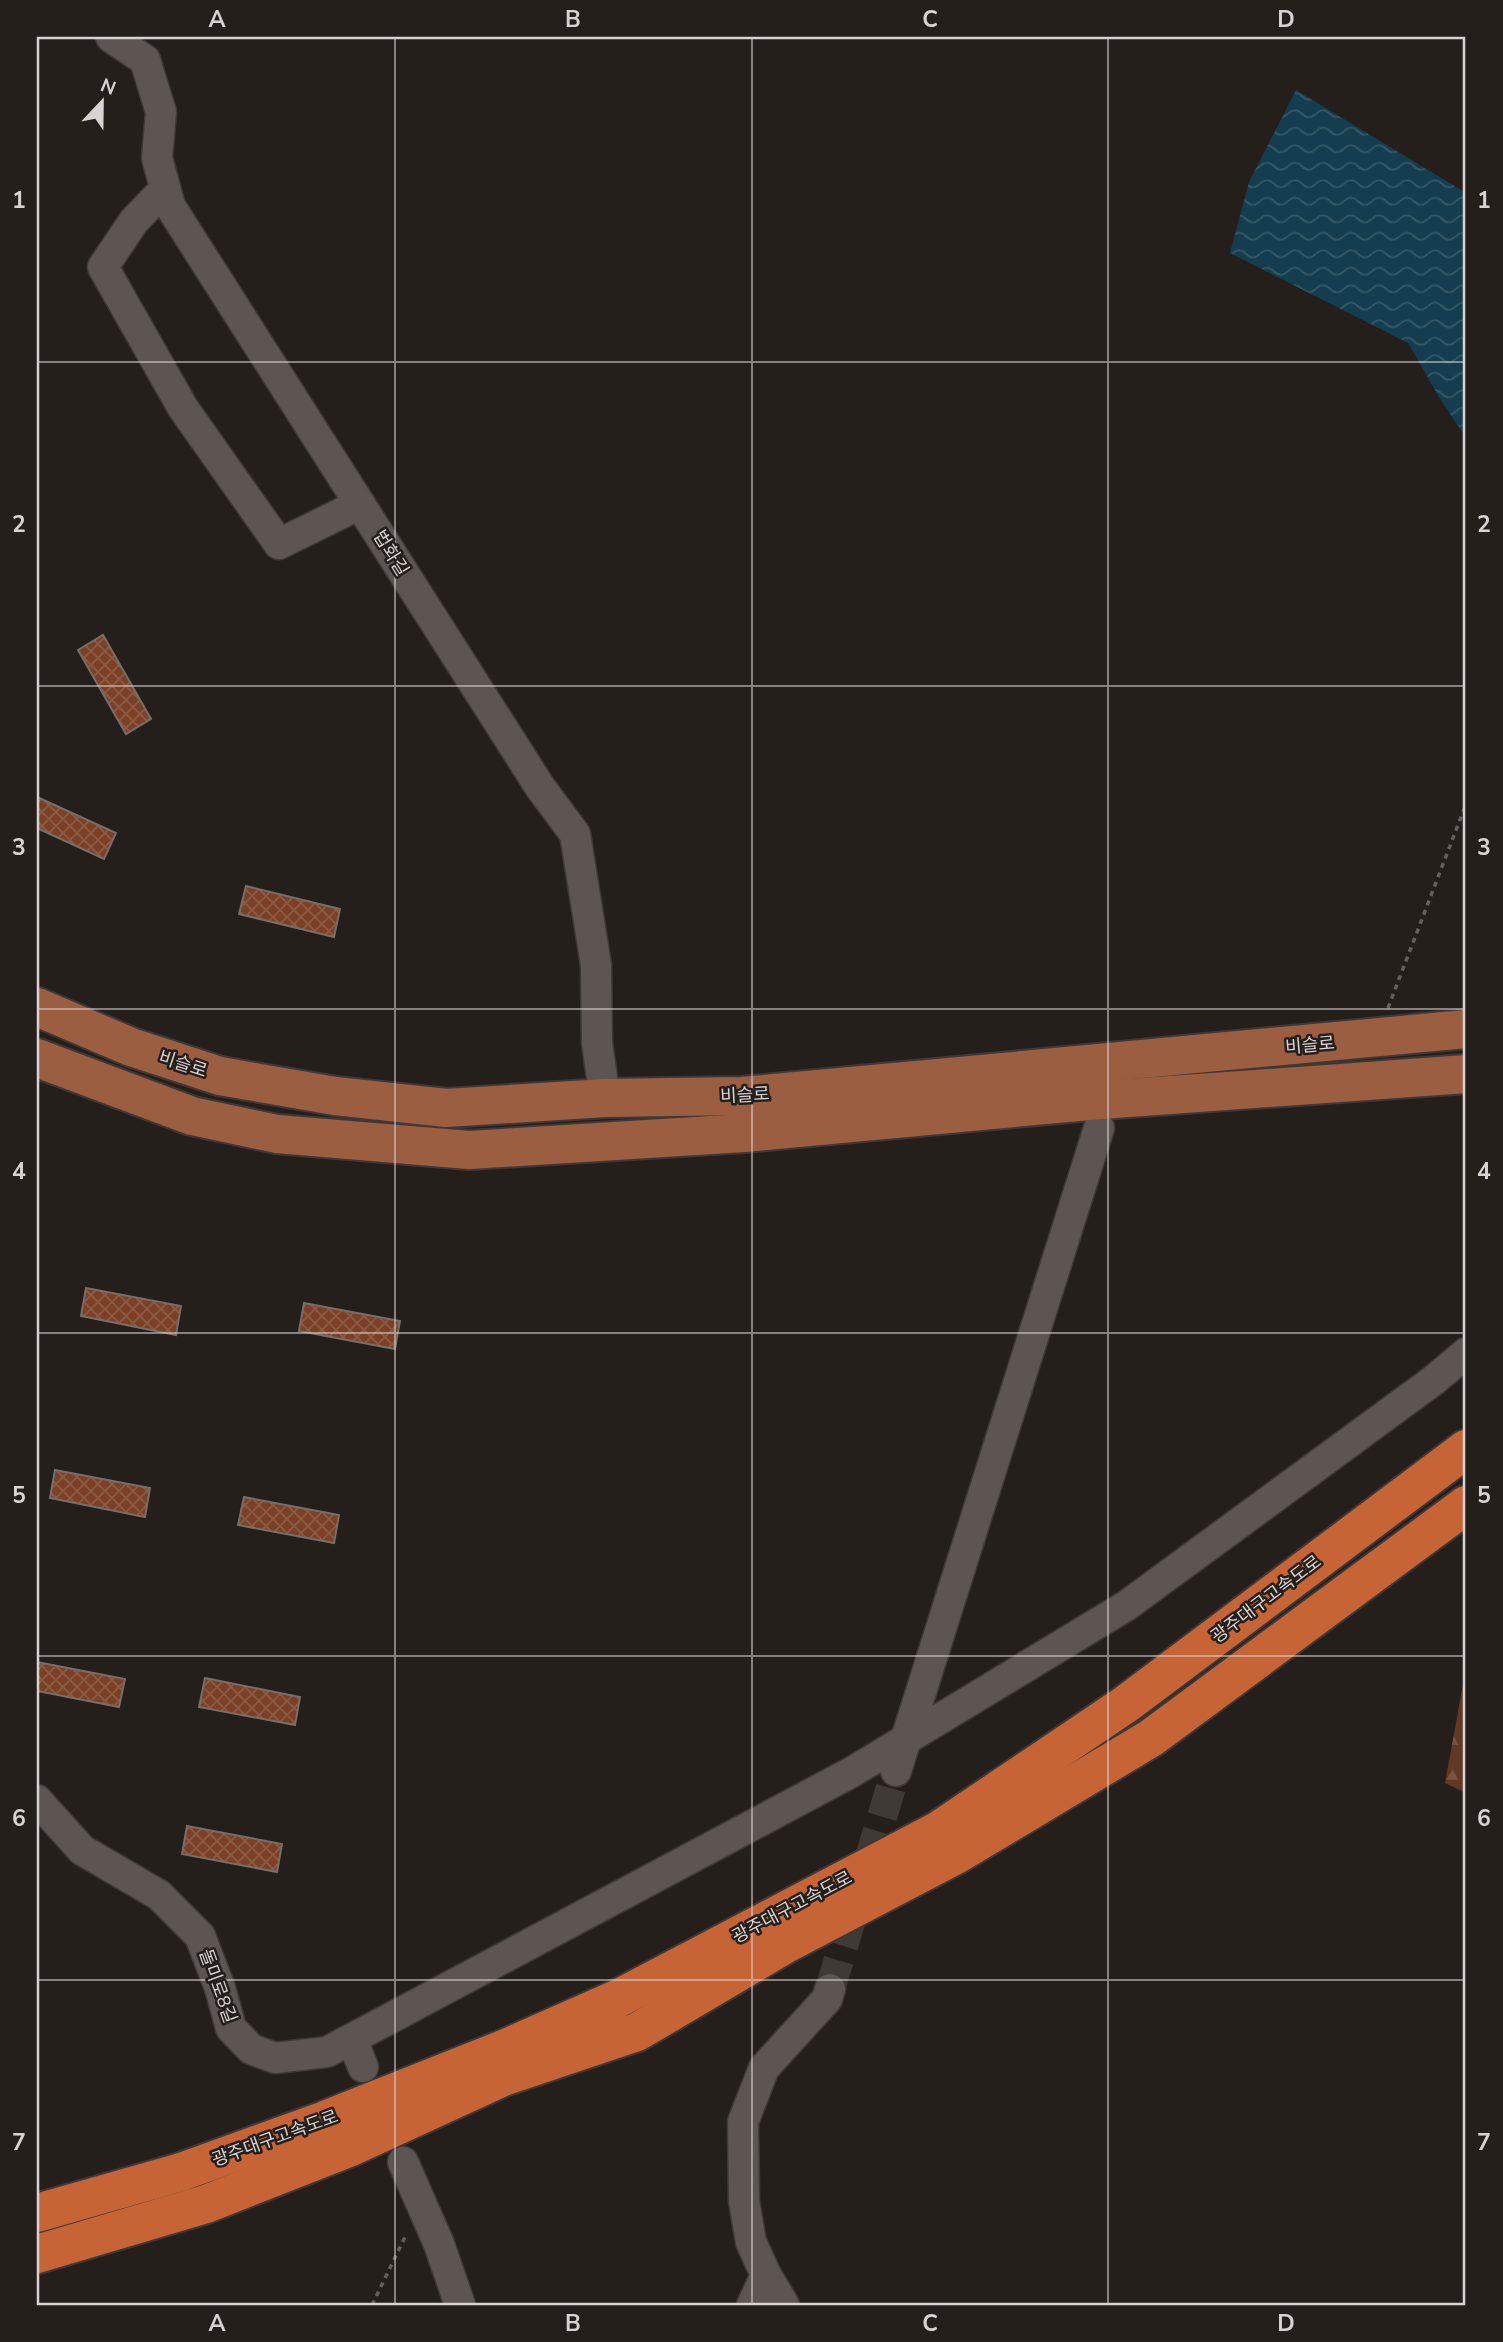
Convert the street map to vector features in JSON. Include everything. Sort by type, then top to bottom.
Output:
[{"type":"highway","name":"광주대구고속도로","points":[[37,2213],[181,2172],[325,2120],[506,2048],[617,1999],[939,1830],[1126,1704],[1466,1449]]},
{"type":"highway","name":"광주대구고속도로","points":[[37,2254],[206,2204],[351,2147],[503,2077],[637,2032],[786,1944],[956,1855],[1151,1738],[1466,1505]]},
{"type":"main road","name":"비슬로","points":[[37,1007],[131,1046],[220,1076],[335,1096],[446,1108],[605,1098],[742,1096],[1466,1029]]},
{"type":"main road","name":"비슬로","points":[[37,1058],[204,1119],[277,1134],[469,1150],[744,1133],[1100,1100],[1466,1073]]},
{"type":"street","name":"법화길","points":[[111,37],[145,60],[160,111],[157,158],[170,206],[540,787],[575,834],[596,965],[597,1042],[605,1098]]},
{"type":"street","points":[[165,189],[134,221],[103,267],[183,408],[279,544],[360,503]]},
{"type":"street","points":[[897,1771],[1099,1128]]},
{"type":"street","name":"돌미로8길","points":[[37,1800],[82,1850],[159,1895],[200,1936],[232,2028],[251,2049],[275,2058],[327,2052],[852,1772],[1126,1606],[1434,1380],[1466,1353]]},
{"type":"street","points":[[784,2305],[751,2242],[744,2201],[743,2122],[764,2068],[827,1999],[830,1989]]},
{"type":"street","points":[[352,2039],[363,2067]]},
{"type":"street","points":[[403,2162],[439,2244],[460,2305]]},
{"type":"street","points":[[752,2305],[766,2275]]},
{"type":"path","points":[[1377,1039],[1466,804]]},
{"type":"path","points":[[372,2305],[405,2240],[409,2217],[421,2203]]},
{"type":"green space","points":[[1466,1678],[1466,1793],[1445,1783]]},
{"type":"water","points":[[1296,90],[1466,193],[1466,438],[1408,343],[1230,253],[1249,182]]},
{"type":"building","points":[[103,635],[151,719],[126,734],[78,650]]},
{"type":"building","points":[[37,797],[116,833],[104,859],[37,828]]},
{"type":"building","points":[[246,886],[340,909],[334,937],[239,914]]},
{"type":"building","points":[[86,1288],[181,1306],[176,1335],[81,1316]]},
{"type":"building","points":[[304,1303],[400,1321],[395,1349],[299,1331]]},
{"type":"building","points":[[55,1470],[150,1488],[145,1517],[50,1498]]},
{"type":"building","points":[[244,1497],[339,1515],[334,1543],[238,1525]]},
{"type":"building","points":[[37,1662],[125,1679],[119,1707],[37,1691]]},
{"type":"building","points":[[205,1678],[300,1697],[295,1725],[199,1707]]},
{"type":"building","points":[[187,1826],[282,1844],[277,1872],[182,1854]]},
{"type":"tunnel","points":[[830,1989],[896,1771]]}]
